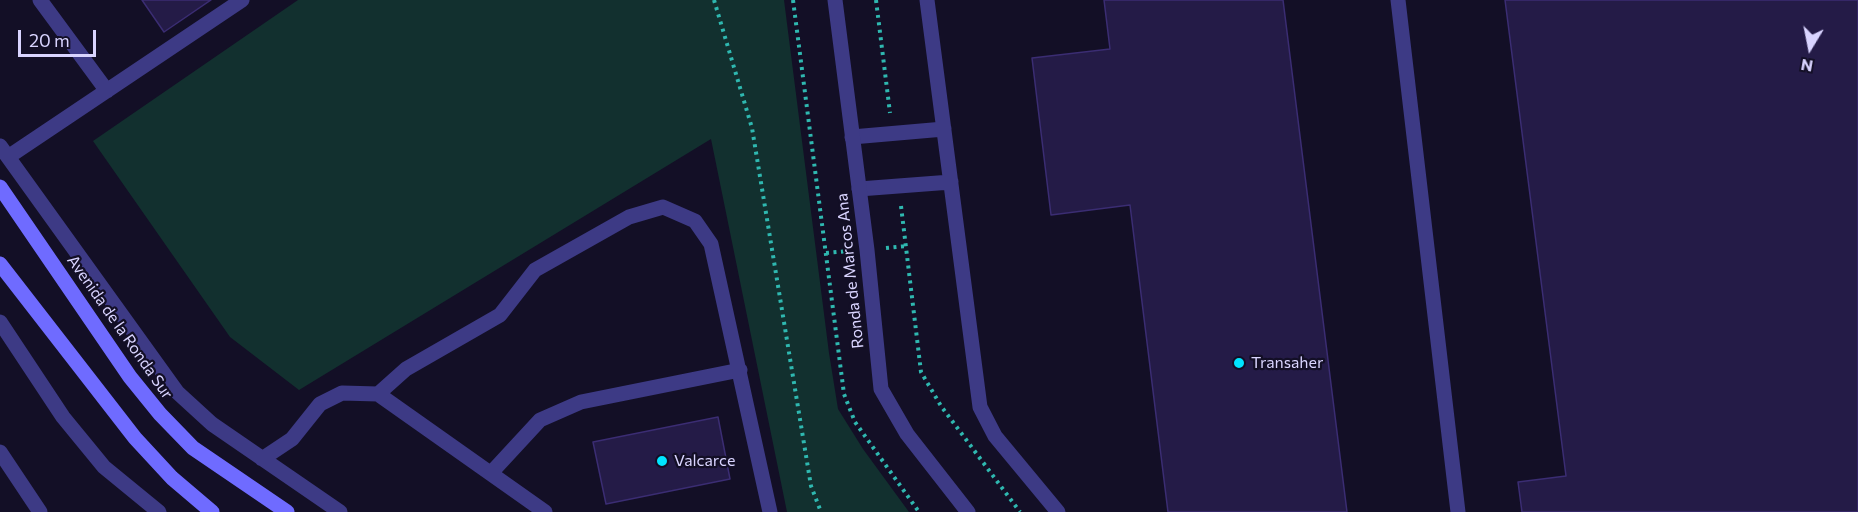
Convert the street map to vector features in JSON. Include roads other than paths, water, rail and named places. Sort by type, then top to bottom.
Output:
[{"type":"main road","name":"Avenida de la Ronda Sur","points":[[0,187],[130,377],[160,414],[194,448],[287,512]]},
{"type":"main road","points":[[0,264],[135,438],[172,478],[212,512]]},
{"type":"street","points":[[40,0],[107,90]]},
{"type":"street","points":[[242,0],[107,90],[4,152],[177,392],[213,424],[340,512]]},
{"type":"street","name":"Ronda de Marcos Ana","points":[[835,0],[881,389],[907,434],[968,512]]},
{"type":"street","points":[[927,0],[980,407],[995,436],[1058,512]]},
{"type":"street","points":[[1398,0],[1458,512]]},
{"type":"street","points":[[852,137],[944,129]]},
{"type":"street","points":[[859,189],[951,182]]},
{"type":"street","points":[[378,394],[406,369],[500,315],[535,270],[629,217],[663,207],[695,221],[711,244],[770,512]]},
{"type":"street","points":[[0,322],[63,417],[104,467],[159,512]]},
{"type":"street","points":[[490,473],[540,420],[581,402],[740,370]]},
{"type":"street","points":[[262,459],[292,439],[320,404],[342,393],[378,394],[544,512]]},
{"type":"street","points":[[0,452],[40,512]]},
{"type":"place","name":"Transaher","points":[[1239,363]]},
{"type":"place","name":"Valcarce","points":[[662,461]]}]
